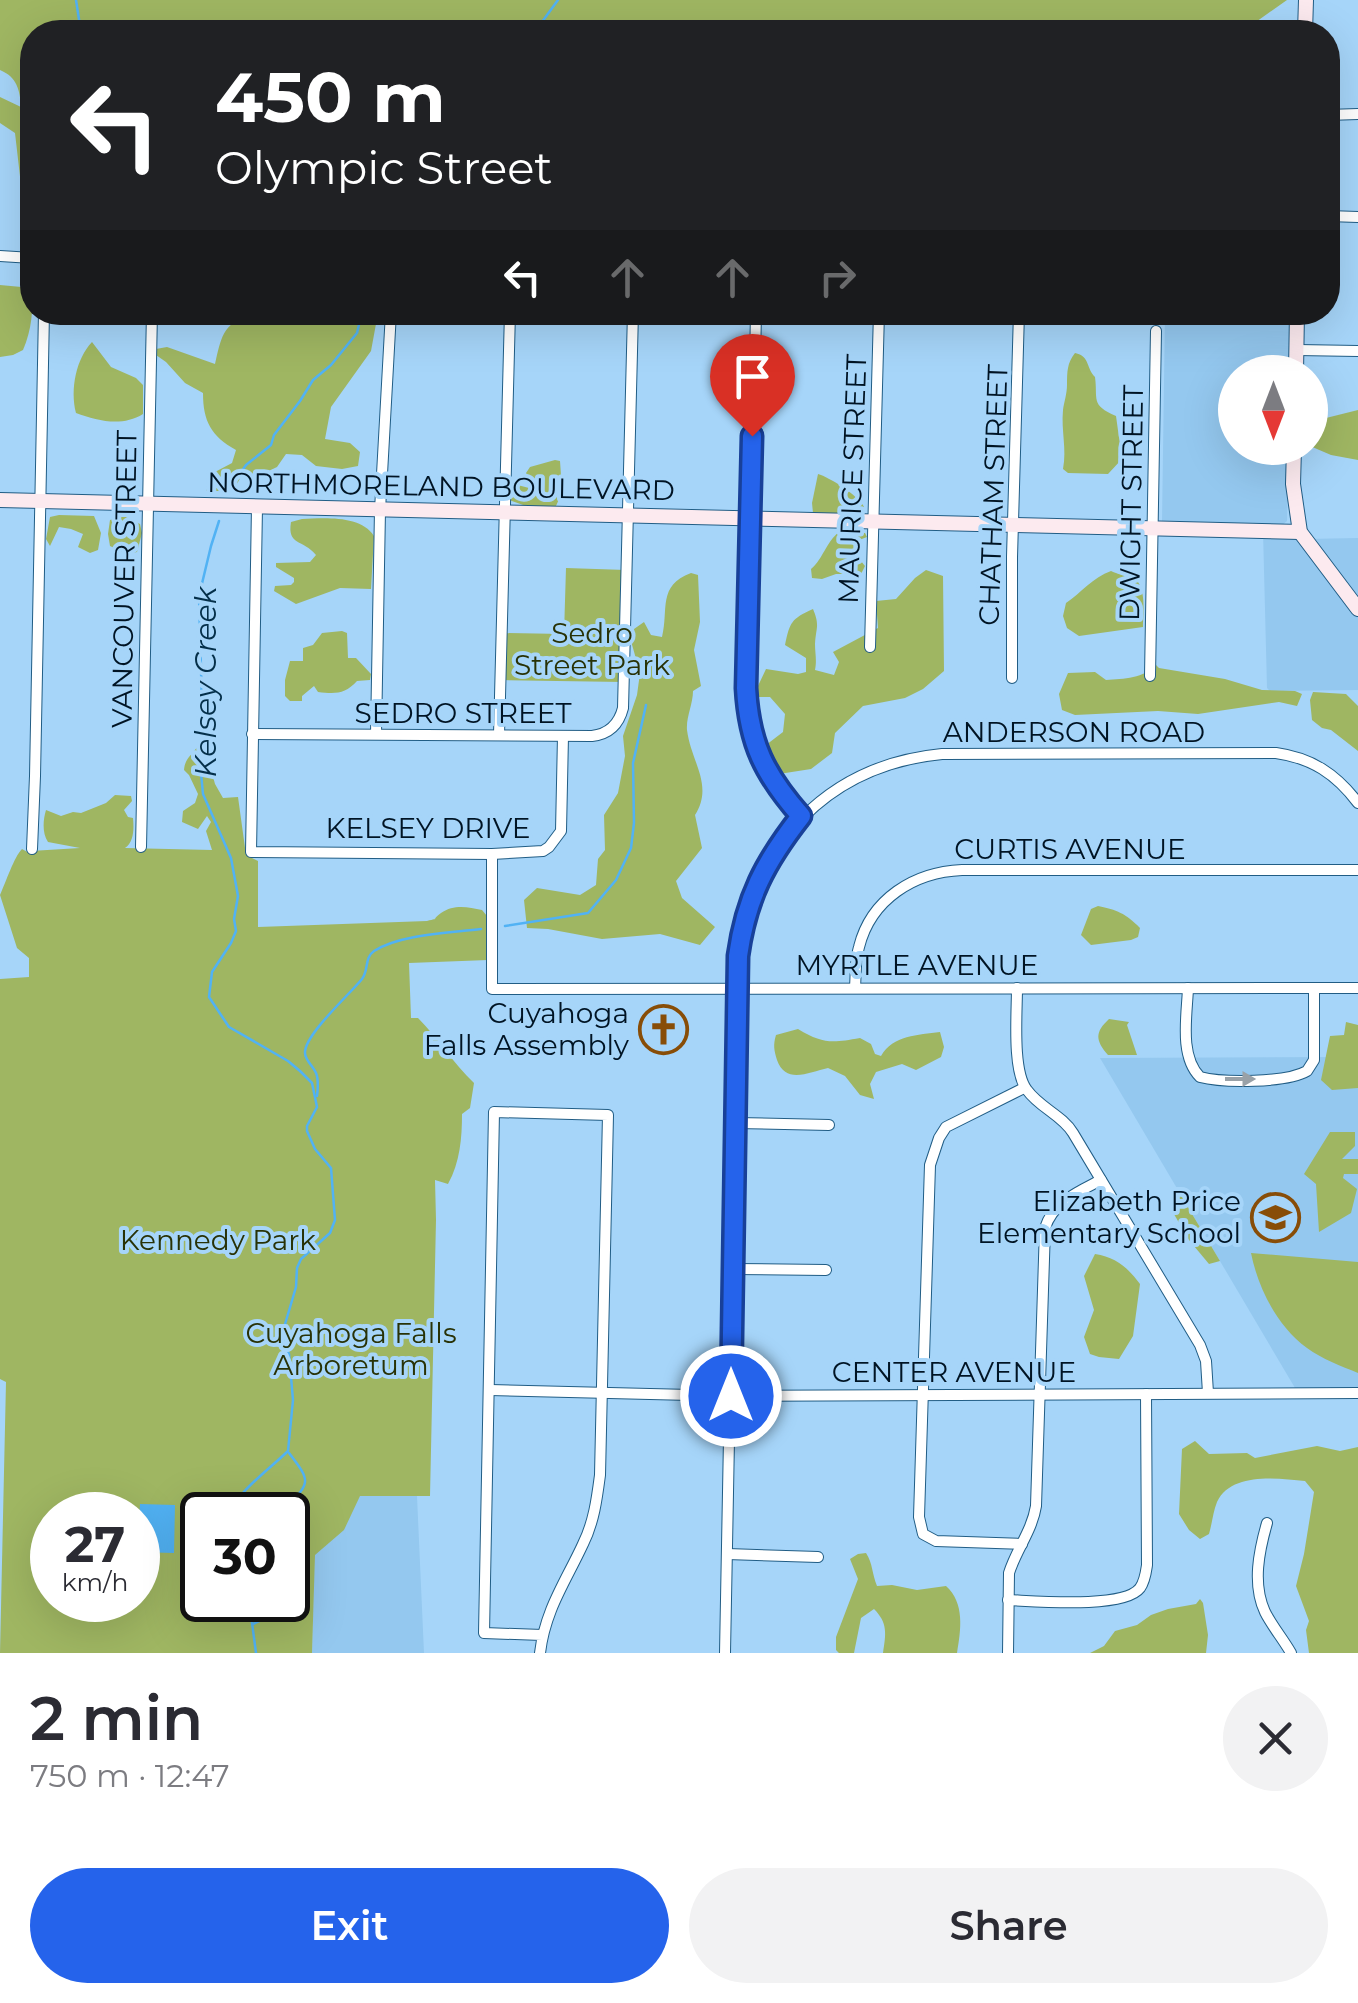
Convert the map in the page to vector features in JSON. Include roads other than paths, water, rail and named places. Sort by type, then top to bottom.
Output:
[{"type":"street","points":[[32,850],[44,325]]},
{"type":"street","name":"VANCOUVER STREET","points":[[141,847],[152,325]]},
{"type":"street","points":[[376,734],[380,510],[390,325]]},
{"type":"street","points":[[499,735],[510,325]]},
{"type":"street","name":"SEDRO STREET","points":[[252,734],[563,736],[606,733],[618,722],[634,325]]},
{"type":"street","points":[[756,325],[746,688],[749,723],[754,744],[771,778],[801,816]]},
{"type":"street","name":"MAURICE STREET","points":[[870,647],[878,325]]},
{"type":"street","name":"CHATHAM STREET","points":[[1012,678],[1020,325]]},
{"type":"street","points":[[1296,355],[1297,325]]},
{"type":"street","name":"DWIGHT STREET","points":[[1150,676],[1156,331]]},
{"type":"street","points":[[1296,350],[1358,351]]},
{"type":"street","points":[[1294,465],[1300,532],[1358,608]]},
{"type":"street","name":"NORTHMORELAND BOULEVARD","points":[[0,500],[1300,532]]},
{"type":"street","points":[[252,734],[257,507]]},
{"type":"street","name":"KELSEY DRIVE","points":[[252,734],[251,852],[492,854],[536,852],[550,847],[558,838],[562,824],[563,736]]},
{"type":"street","name":"ANDERSON ROAD","points":[[724,1653],[741,936],[753,892],[768,861],[801,816],[846,784],[877,769],[915,758],[963,753],[1276,753],[1324,768],[1358,803]]},
{"type":"street","name":"MYRTLE AVENUE","points":[[492,854],[492,989],[1358,988]]},
{"type":"street","name":"CURTIS AVENUE","points":[[855,987],[859,944],[874,914],[900,889],[934,873],[1358,870]]},
{"type":"street","points":[[1017,988],[1017,1056],[1024,1088],[1069,1126],[1200,1345],[1206,1361],[1208,1393]]},
{"type":"street","points":[[1188,988],[1191,1066],[1200,1076],[1230,1080],[1286,1079],[1307,1072],[1314,1060],[1314,988]]},
{"type":"street","points":[[1022,1544],[927,1540],[918,1517],[928,1179],[941,1123],[1024,1088]]},
{"type":"street","points":[[540,1653],[542,1635],[560,1586],[584,1544],[597,1503],[608,1115],[494,1112],[484,1633],[542,1635]]},
{"type":"street","points":[[736,1123],[829,1125]]},
{"type":"street","points":[[1008,1653],[1009,1573],[1034,1520],[1036,1504],[1045,1228],[1061,1203],[1101,1180]]},
{"type":"street","points":[[733,1269],[826,1270]]},
{"type":"street","name":"CENTER AVENUE","points":[[490,1390],[731,1396],[1358,1393]]},
{"type":"street","points":[[1008,1600],[1108,1601],[1130,1596],[1140,1588],[1147,1565],[1146,1394]]},
{"type":"street","points":[[1267,1523],[1259,1552],[1260,1593],[1266,1614],[1292,1653]]},
{"type":"street","points":[[727,1554],[818,1556]]},
{"type":"waterway","points":[[76,0],[79,20]]},
{"type":"waterway","name":"Kelsey Creek","points":[[543,20],[558,0]]},
{"type":"waterway","name":"Kelsey Creek","points":[[233,484],[246,465],[271,445],[313,380],[331,365],[357,333],[359,325]]},
{"type":"waterway","name":"Kelsey Creek","points":[[219,521],[199,596],[201,773],[203,794],[231,858],[238,896],[236,931],[212,972],[209,997],[229,1027],[288,1061],[312,1083],[317,1107],[307,1131],[315,1149],[331,1168],[335,1220],[330,1233],[301,1259],[283,1331],[293,1400],[288,1451],[244,1492]]},
{"type":"waterway","points":[[505,926],[588,913],[616,880],[631,848],[633,763],[646,705]]},
{"type":"waterway","points":[[317,1096],[318,1078],[305,1056],[307,1045],[362,979],[371,954],[385,945],[411,938],[481,929]]},
{"type":"waterway","points":[[289,1453],[305,1480],[301,1492]]},
{"type":"waterway","name":"Kelsey Creek","points":[[252,1622],[256,1653]]},
{"type":"waterway","points":[[253,1624],[257,1622]]},
{"type":"place","name":"Cuyahoga Falls Assembly","points":[[664,1029]]},
{"type":"place","name":"Elizabeth Price Elementary School","points":[[1276,1217]]},
{"type":"park label","name":"Sedro Street Park","points":[[592,649]]},
{"type":"park label","name":"Kennedy Park","points":[[218,1240]]},
{"type":"park label","name":"Cuyahoga Falls Arboretum","points":[[351,1349]]}]
